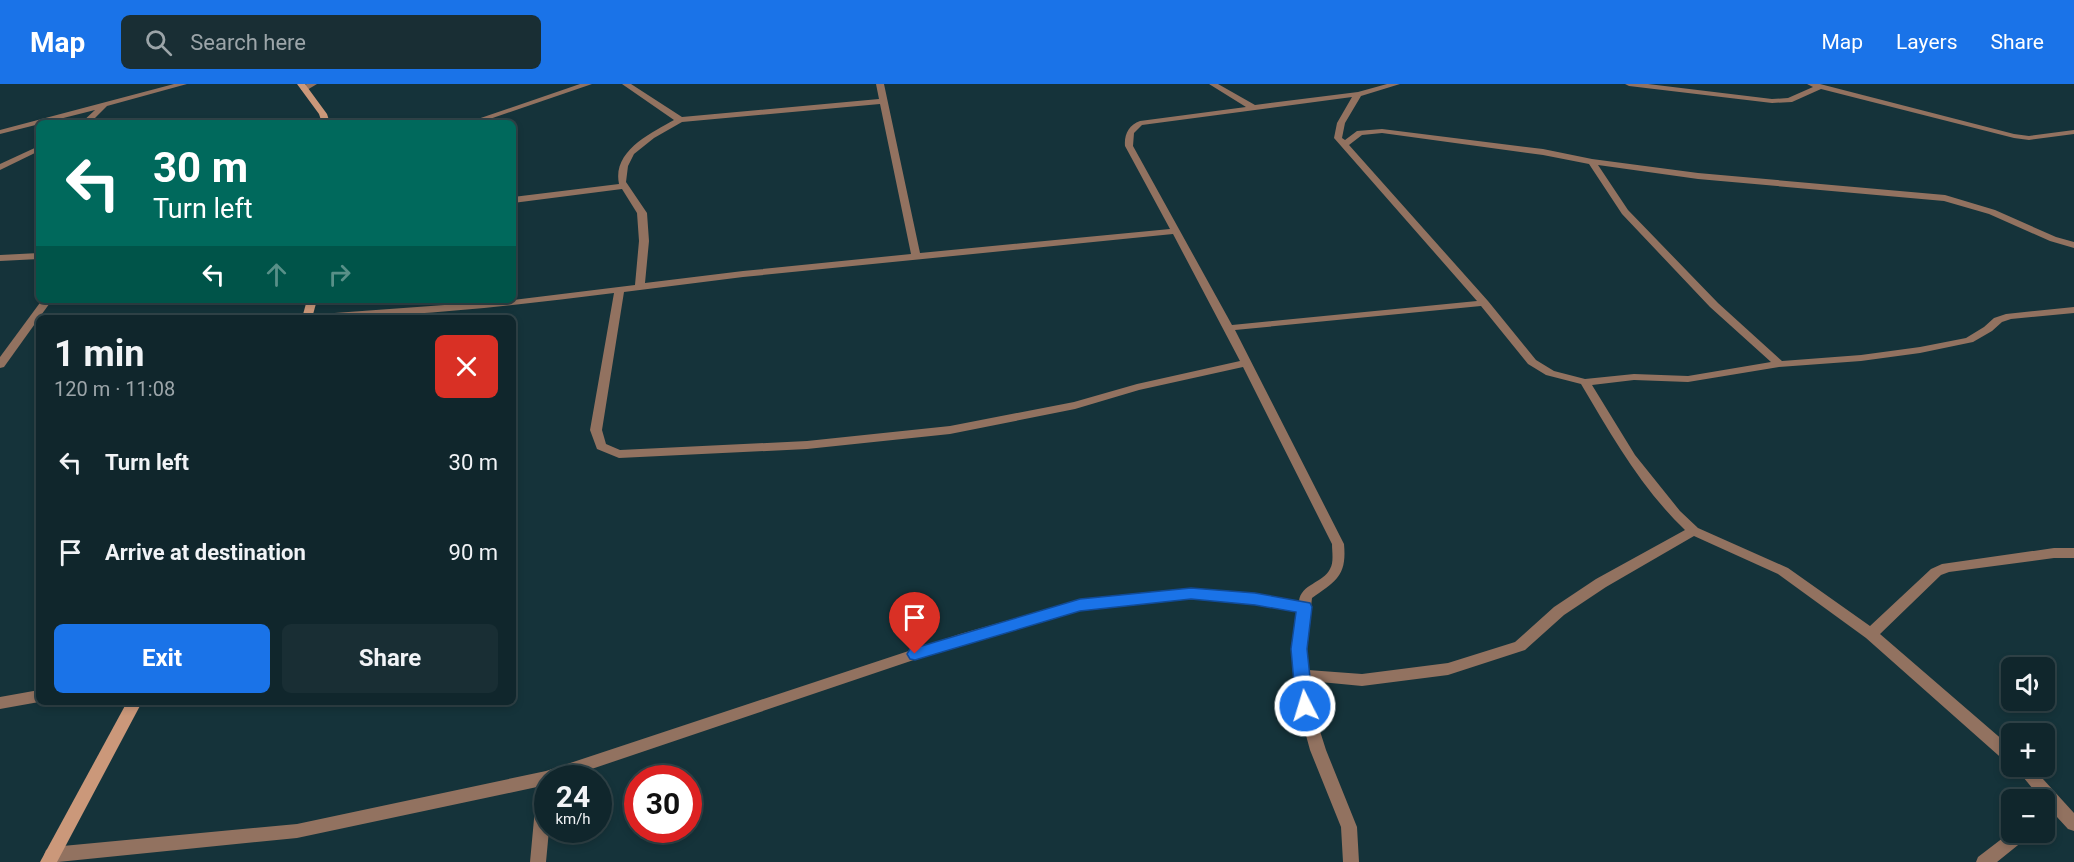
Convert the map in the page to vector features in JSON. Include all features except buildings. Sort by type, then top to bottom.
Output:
[{"type":"street","points":[[46,120],[183,84]]},
{"type":"street","points":[[314,84],[302,86],[325,120]]},
{"type":"street","points":[[479,120],[588,84]]},
{"type":"street","points":[[626,84],[680,120]]},
{"type":"street","points":[[880,84],[916,256]]},
{"type":"street","points":[[1213,84],[1252,107]]},
{"type":"street","points":[[1352,862],[1349,827],[1318,750],[1305,706],[1299,649],[1306,596],[1335,575],[1340,564],[1338,544],[1229,328],[1129,146],[1128,135],[1131,129],[1140,123],[1358,94],[1396,84]]},
{"type":"street","points":[[1629,84],[1772,101],[1789,100],[1815,86],[2014,136],[2029,138],[2074,132]]},
{"type":"street","points":[[1358,94],[1341,123],[1338,138],[1484,303],[1532,362],[1550,373],[1585,382],[1634,377],[1688,379],[1779,364],[1920,350],[1969,340],[1998,320],[2010,316],[2074,310]]},
{"type":"street","points":[[640,288],[644,241],[642,213],[622,182],[624,166],[630,153],[651,136],[680,120],[884,101]]},
{"type":"street","points":[[88,120],[104,105]]},
{"type":"street","points":[[0,132],[36,123]]},
{"type":"street","points":[[1345,144],[1360,133],[1382,131],[1698,176],[1945,198],[1992,212],[2053,239],[2074,245]]},
{"type":"street","points":[[0,166],[36,150]]},
{"type":"street","points":[[1592,162],[1625,212],[1714,305],[1779,364]]},
{"type":"street","points":[[516,200],[624,186]]},
{"type":"street","points":[[516,302],[619,291],[743,274],[1174,231]]},
{"type":"street","points":[[0,258],[36,256]]},
{"type":"street","points":[[619,291],[596,430],[601,446],[619,454],[807,445],[950,430],[1075,405],[1137,387],[1246,363]]},
{"type":"street","points":[[345,315],[498,303]]},
{"type":"street","points":[[1229,328],[1484,303]]},
{"type":"street","points":[[0,365],[36,316]]},
{"type":"street","points":[[1585,382],[1631,458],[1676,514],[1694,531],[1783,571],[1871,634],[2001,748]]},
{"type":"street","points":[[1302,675],[1362,680],[1448,669],[1520,646],[1559,611],[1600,583],[1694,531]]},
{"type":"street","points":[[1871,634],[1936,572],[1947,567],[2054,553],[2074,553]]},
{"type":"street","points":[[585,765],[960,639],[1080,605],[1191,594],[1255,599],[1305,607]]},
{"type":"street","points":[[0,703],[36,697]]},
{"type":"street","points":[[50,859],[133,705]]},
{"type":"street","points":[[2031,777],[2074,824]]},
{"type":"street","points":[[50,859],[297,831],[534,781]]},
{"type":"street","points":[[538,862],[540,843]]},
{"type":"street","points":[[1984,862],[2008,843]]},
{"type":"route","points":[[915,654],[1080,605],[1191,594],[1255,599],[1305,607],[1299,649],[1305,706]]}]
